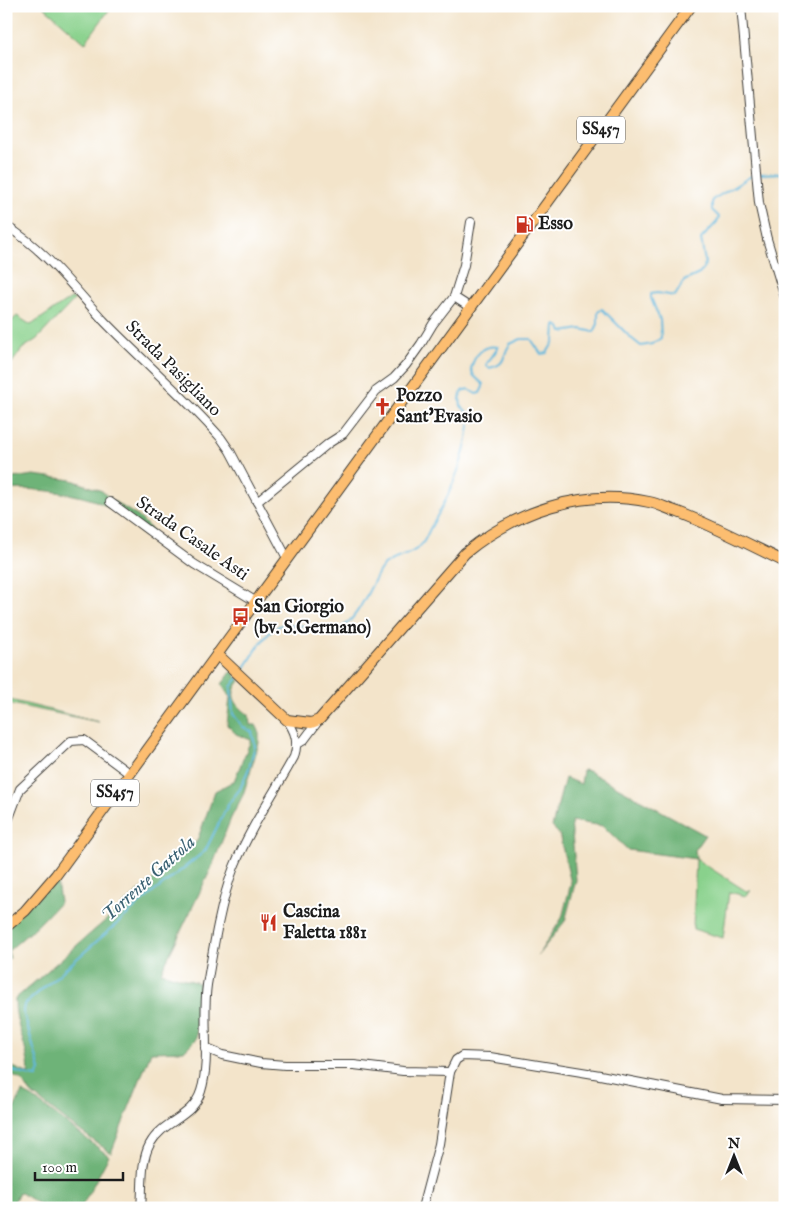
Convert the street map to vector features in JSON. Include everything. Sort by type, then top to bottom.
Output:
[{"type":"main road","name":"SS457","points":[[6,927],[41,893],[130,774],[691,6]]},
{"type":"main road","points":[[217,654],[287,720],[311,723],[319,720],[465,553],[516,519],[568,501],[624,498],[651,502],[695,519],[785,562]]},
{"type":"street","points":[[741,6],[759,203],[767,239],[785,298]]},
{"type":"street","points":[[257,502],[329,443],[343,434],[376,391],[394,378],[406,365],[433,324],[454,297],[464,266],[471,222]]},
{"type":"street","name":"Strada Pasigliano","points":[[6,226],[41,254],[106,323],[213,429],[230,451],[287,558]]},
{"type":"street","points":[[454,297],[471,308]]},
{"type":"street","name":"Strada Casale Asti","points":[[110,502],[194,564],[256,601]]},
{"type":"street","points":[[141,1208],[145,1158],[148,1146],[154,1137],[184,1115],[194,1105],[201,1093],[204,1079],[204,1005],[225,895],[233,868],[245,842],[294,756],[296,745],[294,732],[287,720]]},
{"type":"street","points":[[296,745],[304,740],[319,720]]},
{"type":"street","points":[[6,826],[20,789],[71,741],[84,740],[130,774]]},
{"type":"street","points":[[205,1048],[222,1055],[261,1063],[354,1065],[403,1071],[450,1072]]},
{"type":"street","points":[[422,1208],[439,1144],[450,1072],[456,1060],[462,1056],[490,1057],[610,1077],[722,1099],[785,1100]]},
{"type":"green space","points":[[43,6],[112,6],[85,43]]},
{"type":"green space","points":[[71,298],[75,299],[37,339],[22,349],[6,371],[6,326],[17,316],[31,325]]},
{"type":"green space","points":[[34,475],[72,480],[102,491],[112,500],[139,517],[154,532],[149,536],[145,536],[111,509],[89,499],[66,493],[40,490],[6,490],[6,479]]},
{"type":"green space","points":[[232,671],[240,681],[234,691],[235,700],[240,708],[249,715],[250,725],[256,725],[259,731],[259,743],[243,795],[231,818],[211,869],[161,972],[199,983],[196,1039],[184,1051],[151,1052],[111,1153],[32,1094],[22,1081],[6,1072],[6,1064],[29,1074],[27,1055],[15,1009],[15,999],[197,841],[215,791],[234,781],[251,740],[236,734],[227,725],[230,697],[222,684]]},
{"type":"green space","points":[[6,699],[99,722],[6,703]]},
{"type":"green space","points":[[583,770],[705,835],[695,849],[696,859],[628,850],[603,826],[571,821],[576,880],[565,921],[538,955],[562,918],[571,883],[559,834],[552,827],[565,778],[581,784]]},
{"type":"green space","points":[[696,859],[746,891],[751,891],[746,896],[729,892],[723,938],[693,929]]},
{"type":"green space","points":[[56,875],[60,902],[38,925],[8,951],[10,958],[6,959],[6,927]]},
{"type":"green space","points":[[22,1092],[32,1097],[109,1156],[81,1208],[45,1208],[19,1192],[11,1208],[6,1208],[6,1126]]},
{"type":"waterway","name":"Torrente Gattola","points":[[758,174],[785,173]]},
{"type":"waterway","name":"Torrente Gattola","points":[[242,672],[260,644],[277,627],[284,624],[339,629],[346,625],[352,619],[384,565],[413,552],[425,540],[452,487],[462,459],[469,430],[470,415],[461,406],[460,399],[462,391],[468,389],[476,394],[480,393],[483,387],[483,384],[474,376],[471,369],[480,352],[488,347],[498,347],[486,365],[489,368],[502,362],[510,344],[521,339],[531,339],[541,354],[547,353],[554,341],[555,325],[560,327],[562,332],[581,329],[594,332],[598,324],[598,312],[602,309],[641,346],[652,344],[661,338],[660,320],[651,294],[675,296],[684,281],[699,274],[704,269],[705,262],[701,239],[717,222],[719,217],[712,210],[712,200],[753,175]]},
{"type":"waterway","name":"Torrente Gattola","points":[[29,1076],[37,1077],[40,1070],[23,1011],[24,1005],[145,899],[205,851],[229,803],[240,789],[249,768],[255,746],[252,732],[243,727],[233,714],[231,687],[238,678]]},
{"type":"waterway","name":"Torrente Gattola","points":[[6,1069],[27,1075]]},
{"type":"place","name":"Esso","points":[[524,224]]},
{"type":"place","name":"Pozzo Sant'Evasio","points":[[382,406]]},
{"type":"place","name":"San Giorgio (bv. S.Germano)","points":[[240,617]]},
{"type":"place","name":"Cascina Faletta 1881","points":[[269,922]]}]
